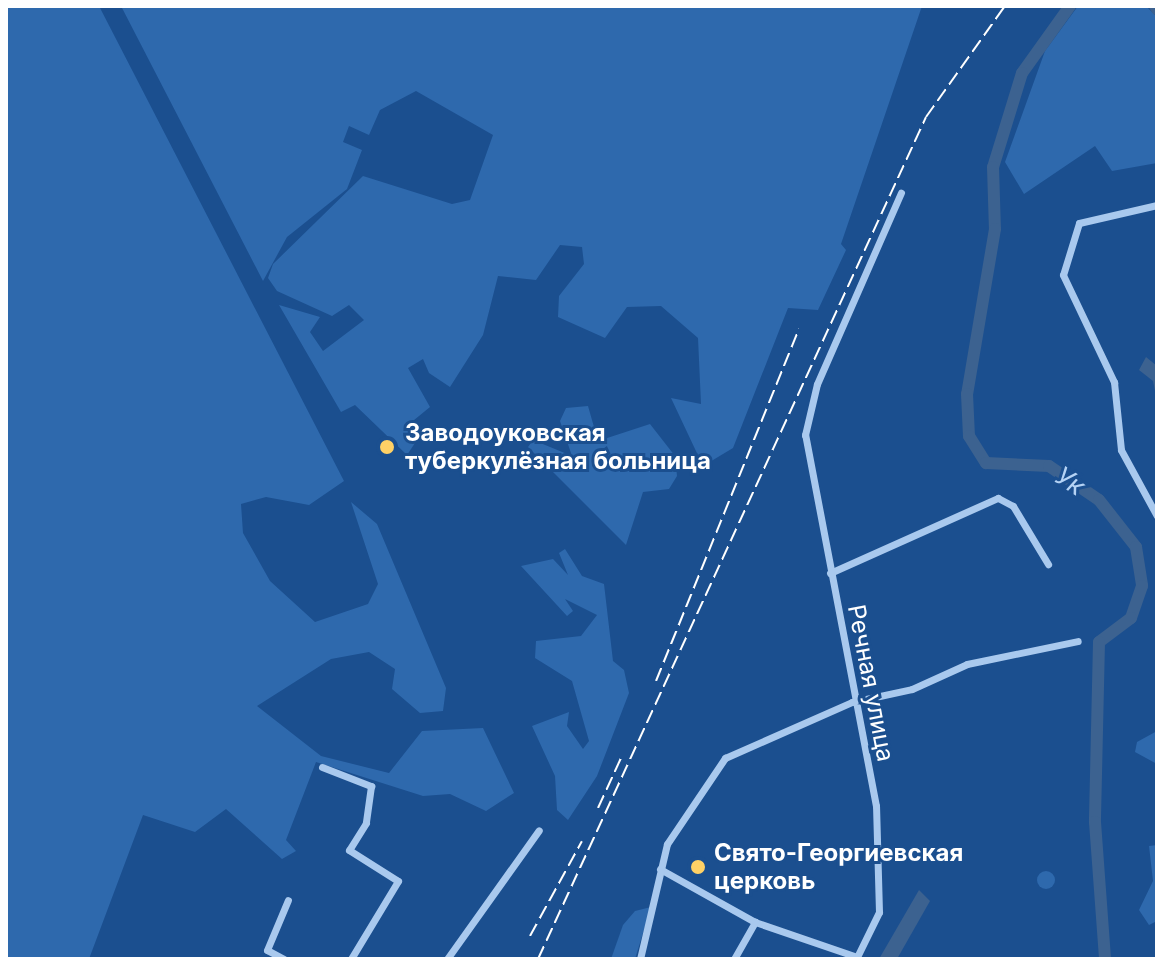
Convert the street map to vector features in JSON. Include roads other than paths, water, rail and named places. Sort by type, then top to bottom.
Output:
[{"type":"street","name":"Речная улица","points":[[755,922],[857,957],[879,912],[881,868],[830,573],[808,475],[808,411],[901,193]]},
{"type":"street","points":[[1157,205],[1079,223],[1063,275],[1114,382],[1121,450],[1157,516]]},
{"type":"street","points":[[830,573],[998,498],[1013,506],[1048,564]]},
{"type":"street","points":[[640,959],[667,844],[725,758],[852,702],[912,689],[967,664],[1078,641]]},
{"type":"street","points":[[322,767],[371,786],[366,823],[349,850],[398,881],[351,959]]},
{"type":"street","points":[[447,959],[539,830]]},
{"type":"street","points":[[660,869],[755,922],[734,959]]},
{"type":"street","points":[[284,959],[267,950],[288,900]]},
{"type":"waterway","name":"Ук","points":[[1070,6],[1022,73],[993,167],[995,229],[967,394],[969,436],[986,463],[1049,466],[1099,500],[1136,547],[1142,586],[1131,618],[1099,642],[1095,822],[1105,959]]},
{"type":"railway","points":[[538,959],[926,117],[1005,6]]},
{"type":"railway","points":[[656,681],[799,329]]},
{"type":"railway","points":[[598,808],[621,758]]},
{"type":"railway","points":[[530,936],[582,841]]},
{"type":"place","name":"Заводоуковская туберкулёзная больница","points":[[387,447]]},
{"type":"place","name":"Свято-Георгиевская церковь","points":[[698,867]]}]
